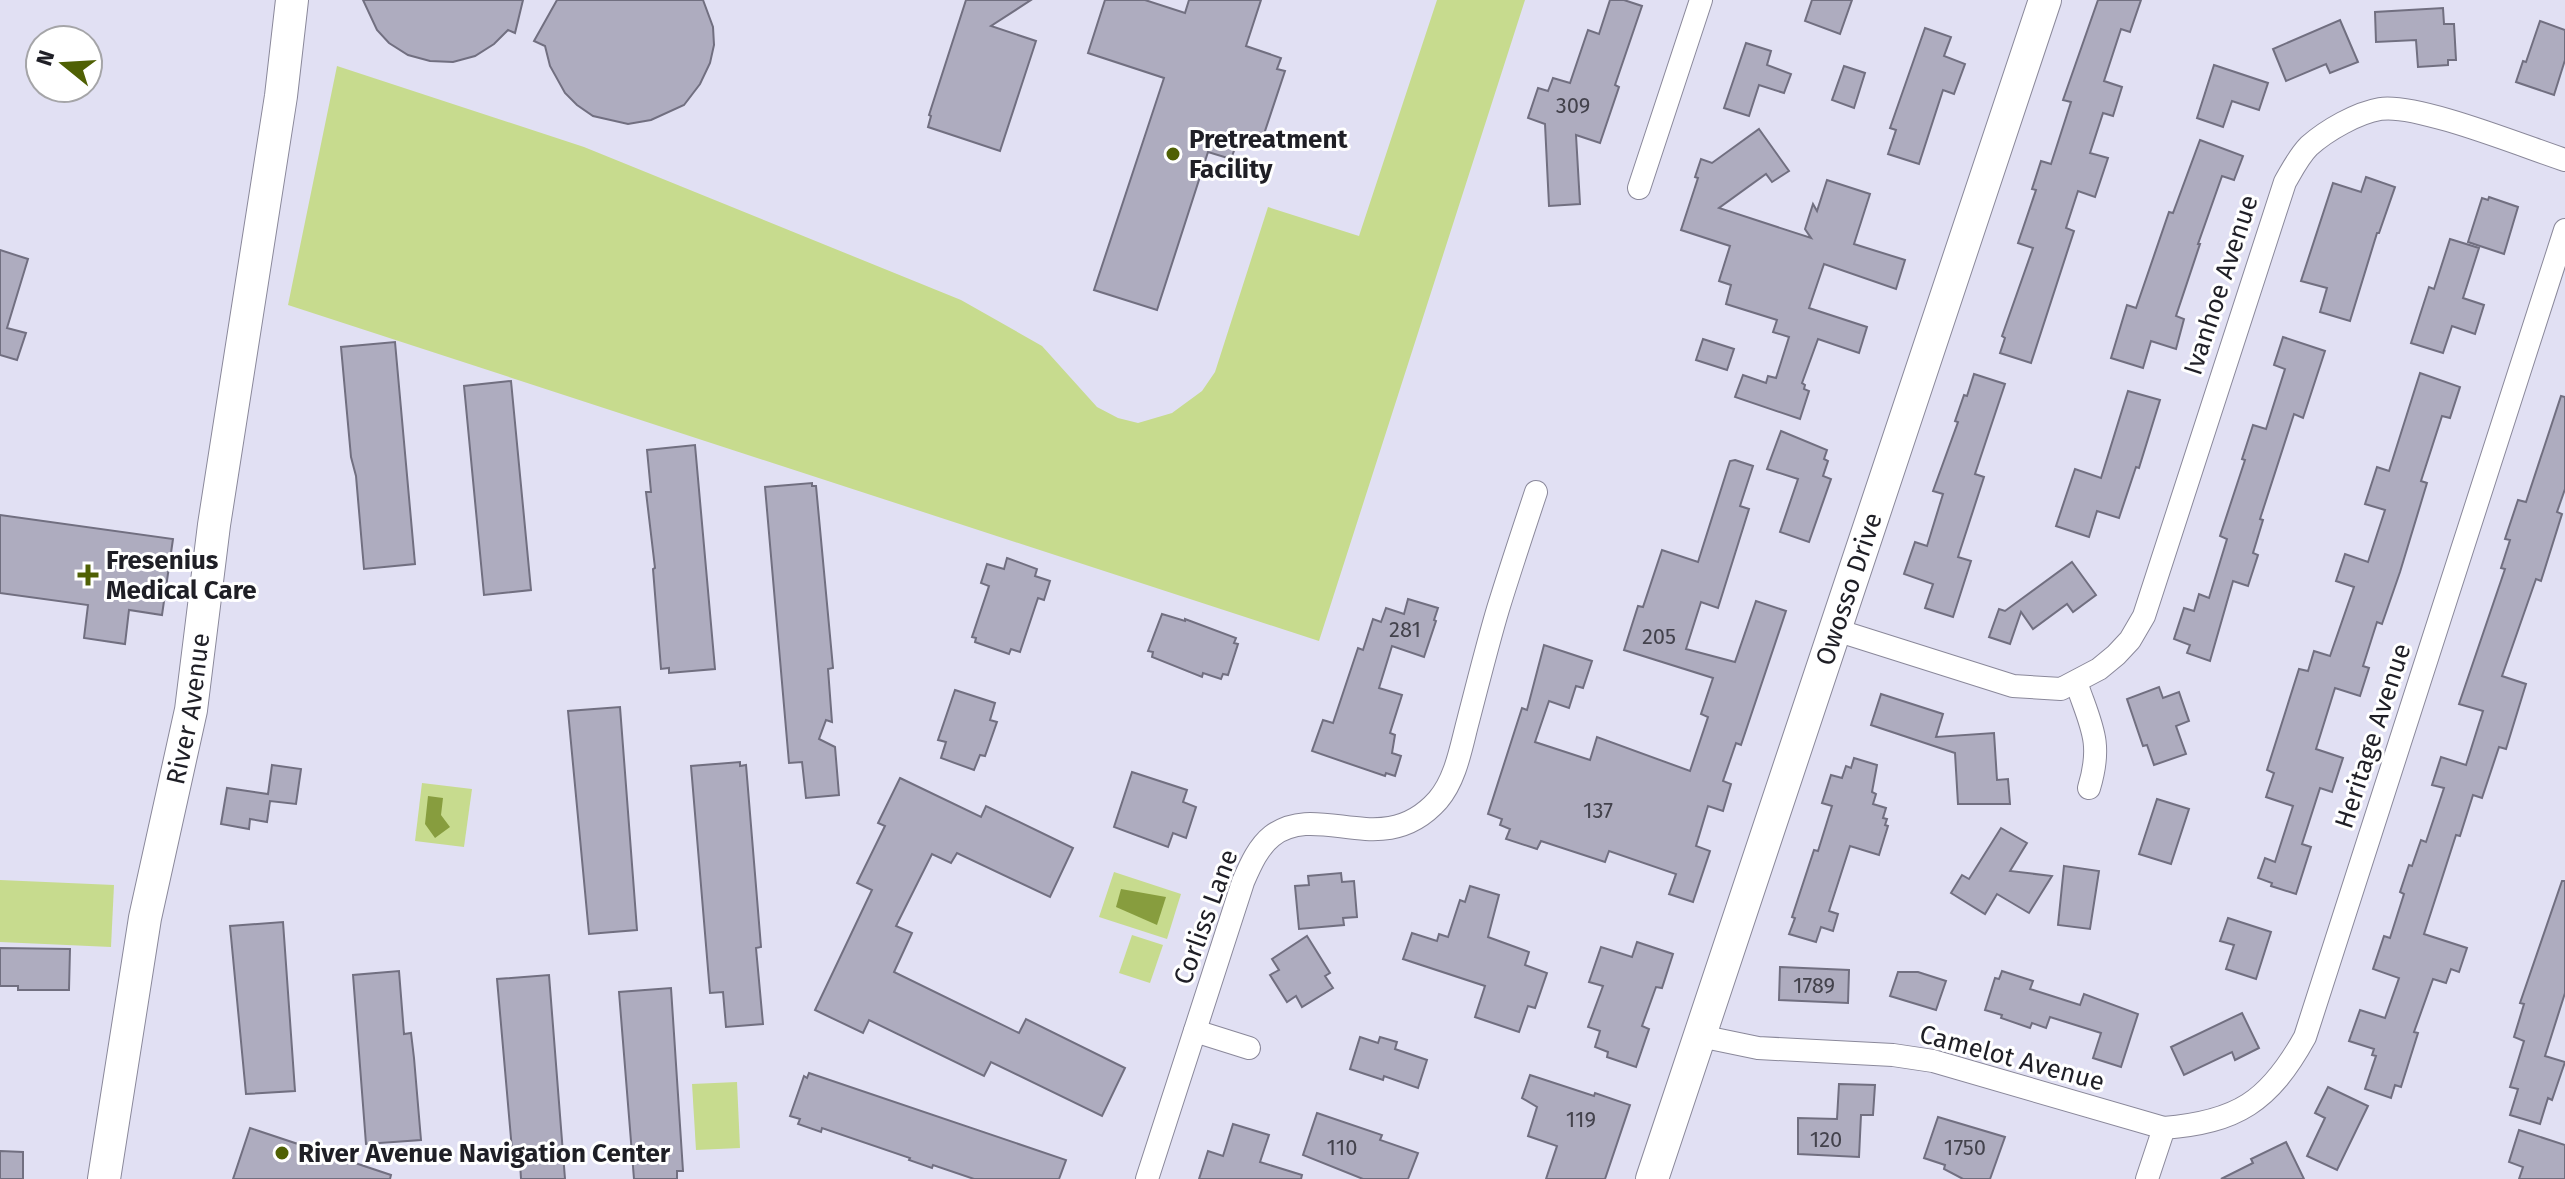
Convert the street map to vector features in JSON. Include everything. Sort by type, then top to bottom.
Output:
[{"type":"street","name":"River Avenue","points":[[104,1179],[145,918],[191,710],[214,525],[281,96],[292,0]]},
{"type":"street","points":[[1639,188],[1701,0]]},
{"type":"street","name":"Owosso Drive","points":[[1652,1179],[2045,0]]},
{"type":"street","name":"Ivanhoe Avenue","points":[[1836,630],[2013,686],[2061,689],[2099,669],[2130,640],[2144,616],[2285,182],[2309,147],[2356,117],[2380,109],[2400,109],[2565,160]]},
{"type":"street","name":"Heritage Avenue","points":[[2164,1128],[2197,1125],[2228,1116],[2257,1100],[2283,1074],[2305,1037],[2565,230]]},
{"type":"street","name":"Corliss Lane","points":[[1147,1179],[1243,882],[1256,855],[1270,837],[1286,827],[1300,825],[1377,831],[1397,827],[1418,817],[1447,788],[1498,609],[1536,492]]},
{"type":"street","points":[[2076,682],[2096,741],[2096,764],[2089,788]]},
{"type":"street","points":[[1195,1031],[1249,1048]]},
{"type":"street","name":"Camelot Avenue","points":[[1700,1036],[1758,1048],[1893,1055],[1933,1061],[2164,1128]]},
{"type":"street","points":[[2147,1179],[2164,1128]]},
{"type":"shaded area","points":[[1437,0],[1525,0],[1319,641],[288,305],[337,66],[584,147],[961,300],[1042,346],[1097,407],[1118,418],[1138,423],[1172,413],[1202,391],[1215,372],[1268,207],[1359,236]]},
{"type":"shaded area","points":[[422,783],[472,789],[464,847],[415,841]]},
{"type":"shaded area","points":[[428,796],[443,798],[441,815],[450,827],[435,838],[425,824]]},
{"type":"shaded area","points":[[1114,872],[1181,894],[1167,939],[1099,917]]},
{"type":"shaded area","points":[[0,880],[114,885],[111,947],[0,942]]},
{"type":"shaded area","points":[[1121,889],[1166,897],[1157,925],[1116,907]]},
{"type":"shaded area","points":[[1132,935],[1163,945],[1150,983],[1119,973]]},
{"type":"shaded area","points":[[737,1082],[740,1148],[696,1150],[692,1084]]},
{"type":"building","points":[[363,0],[523,0],[515,33],[508,30],[475,56],[453,62],[430,61],[408,55],[389,43],[377,30]]},
{"type":"building","points":[[557,0],[703,0],[713,27],[714,45],[700,84],[684,105],[651,120],[628,124],[593,116],[565,93],[550,66],[545,46],[534,41]]},
{"type":"building","points":[[966,0],[1031,0],[991,26],[1036,41],[1000,151],[928,127],[929,115]]},
{"type":"building","name":"Pretreatment Facility","points":[[1105,0],[1145,0],[1185,13],[1189,0],[1261,0],[1246,46],[1281,58],[1277,69],[1285,71],[1261,143],[1239,137],[1231,159],[1208,152],[1157,310],[1094,290],[1164,78],[1088,53]]},
{"type":"building","points":[[1610,0],[1624,0],[1642,6],[1615,85],[1619,87],[1600,143],[1576,135],[1580,204],[1549,206],[1545,124],[1528,118],[1538,88],[1548,91],[1553,78],[1570,83],[1588,30],[1599,34]]},
{"type":"building","points":[[1812,0],[1852,0],[1840,34],[1805,21]]},
{"type":"building","points":[[2098,0],[2141,0],[2130,32],[2121,29],[2104,81],[2122,87],[2113,116],[2103,113],[2090,153],[2108,158],[2095,197],[2078,191],[2066,228],[2074,231],[2031,363],[2000,353],[2005,338],[2002,336],[2033,248],[2018,243],[2036,190],[2032,189],[2041,161],[2051,164],[2071,102],[2063,100]]},
{"type":"building","points":[[2443,8],[2444,24],[2454,24],[2456,60],[2448,60],[2448,65],[2418,67],[2416,40],[2376,42],[2375,12]]},
{"type":"building","points":[[2340,20],[2358,62],[2330,73],[2326,64],[2286,81],[2273,49]]},
{"type":"building","points":[[2540,21],[2565,30],[2565,60],[2554,95],[2516,82]]},
{"type":"building","points":[[1925,28],[1951,37],[1944,56],[1965,64],[1954,94],[1943,90],[1919,164],[1888,154],[1896,130],[1890,128]]},
{"type":"building","points":[[1746,43],[1771,51],[1767,65],[1791,74],[1784,93],[1759,85],[1749,116],[1724,108]]},
{"type":"building","points":[[2214,65],[2268,83],[2259,110],[2232,101],[2223,127],[2197,118]]},
{"type":"building","points":[[1844,66],[1865,73],[1854,108],[1832,100]]},
{"type":"building","points":[[1759,129],[1789,171],[1772,182],[1766,174],[1719,208],[1811,238],[1805,229],[1813,204],[1817,211],[1827,180],[1870,194],[1854,244],[1905,260],[1896,289],[1824,264],[1809,308],[1867,327],[1859,353],[1818,339],[1802,383],[1804,389],[1809,391],[1800,419],[1735,397],[1743,375],[1766,383],[1768,376],[1776,378],[1789,337],[1773,332],[1777,320],[1726,304],[1731,285],[1719,281],[1730,246],[1681,230],[1701,159],[1712,163]]},
{"type":"building","points":[[2200,140],[2243,156],[2234,180],[2222,176],[2198,244],[2176,316],[2184,319],[2176,349],[2151,341],[2143,368],[2111,358],[2127,305],[2136,308],[2169,212],[2173,213]]},
{"type":"building","points":[[2366,177],[2395,187],[2377,233],[2350,321],[2320,312],[2327,288],[2301,281],[2333,183],[2361,192]]},
{"type":"building","points":[[2489,197],[2518,207],[2504,254],[2468,242],[2482,198],[2488,200]]},
{"type":"building","points":[[2450,239],[2479,248],[2463,298],[2484,305],[2475,334],[2452,326],[2443,353],[2411,343],[2429,287],[2434,289]]},
{"type":"building","points":[[0,250],[28,259],[7,328],[26,333],[17,360],[0,355]]},
{"type":"building","points":[[2283,337],[2325,351],[2303,418],[2294,414],[2260,519],[2263,520],[2253,553],[2258,555],[2248,586],[2233,581],[2210,661],[2187,653],[2190,645],[2174,639],[2184,608],[2194,611],[2199,594],[2209,598],[2227,539],[2220,536],[2253,425],[2266,429],[2285,369],[2274,365]]},
{"type":"building","points":[[1703,339],[1734,349],[1727,370],[1696,360]]},
{"type":"building","points":[[395,342],[415,564],[364,569],[341,347]]},
{"type":"building","points":[[2420,373],[2460,387],[2450,418],[2442,416],[2421,481],[2427,483],[2400,572],[2382,624],[2377,622],[2363,666],[2369,668],[2360,696],[2335,688],[2316,749],[2343,758],[2332,792],[2320,788],[2302,844],[2311,847],[2296,894],[2258,878],[2265,858],[2275,862],[2293,806],[2266,797],[2274,773],[2267,770],[2299,669],[2308,671],[2314,651],[2330,656],[2354,587],[2336,581],[2345,554],[2368,562],[2385,510],[2365,504],[2377,467],[2389,471]]},
{"type":"building","points":[[1974,374],[2005,384],[1975,474],[1984,477],[1958,557],[1971,561],[1953,617],[1925,608],[1933,584],[1904,574],[1915,542],[1927,546],[1943,494],[1933,491],[1958,422],[1955,421],[1964,395],[1967,396]]},
{"type":"building","points":[[511,381],[531,590],[484,595],[464,386]]},
{"type":"building","points":[[2128,391],[2160,400],[2139,468],[2136,467],[2119,518],[2097,511],[2089,537],[2056,526],[2075,469],[2101,478]]},
{"type":"building","points":[[2561,396],[2565,397],[2565,489],[2557,512],[2562,514],[2541,581],[2536,579],[2502,676],[2526,684],[2506,749],[2499,747],[2482,798],[2473,795],[2460,836],[2456,835],[2424,934],[2467,948],[2459,972],[2451,969],[2446,983],[2433,979],[2414,1032],[2418,1033],[2401,1087],[2395,1085],[2391,1098],[2365,1089],[2376,1056],[2372,1055],[2374,1049],[2349,1041],[2360,1010],[2385,1018],[2399,978],[2373,969],[2384,936],[2390,938],[2404,894],[2400,892],[2409,865],[2412,866],[2421,840],[2426,842],[2444,788],[2432,785],[2441,757],[2466,765],[2483,711],[2459,704],[2505,569],[2501,568],[2510,540],[2505,539],[2518,500],[2526,502]]},
{"type":"building","points":[[1781,431],[1827,450],[1824,459],[1828,461],[1823,476],[1831,479],[1809,542],[1780,532],[1798,479],[1767,469]]},
{"type":"building","points":[[695,445],[715,669],[669,673],[669,668],[661,669],[655,568],[646,492],[651,492],[647,450]]},
{"type":"building","points":[[1730,461],[1753,466],[1740,506],[1749,509],[1718,608],[1701,602],[1686,649],[1735,662],[1756,601],[1786,611],[1741,745],[1736,743],[1723,781],[1731,784],[1723,811],[1708,806],[1696,846],[1710,851],[1693,902],[1669,894],[1676,874],[1609,851],[1605,862],[1541,841],[1537,849],[1506,839],[1510,829],[1500,825],[1502,819],[1488,814],[1522,708],[1527,710],[1544,645],[1592,661],[1583,688],[1576,686],[1569,708],[1549,701],[1535,742],[1590,760],[1597,737],[1690,771],[1708,717],[1701,714],[1713,678],[1624,650],[1638,606],[1643,607],[1662,550],[1698,562]]},
{"type":"building","points":[[812,483],[816,486],[833,668],[828,669],[832,722],[826,720],[819,739],[835,747],[839,795],[806,798],[802,762],[789,763],[765,487]]},
{"type":"building","points":[[0,515],[173,539],[162,615],[129,610],[125,644],[84,638],[88,605],[0,593]]},
{"type":"building","points":[[1007,558],[1037,569],[1035,576],[1050,581],[1044,600],[1038,598],[1020,652],[1011,649],[1009,654],[975,642],[976,638],[972,637],[989,586],[981,583],[987,564],[1004,569]]},
{"type":"building","points":[[2072,562],[2096,595],[2073,612],[2067,604],[2033,629],[2021,612],[2010,644],[1989,637],[1999,609],[2005,611]]},
{"type":"building","points":[[1408,599],[1438,608],[1424,657],[1392,646],[1379,688],[1402,695],[1390,733],[1395,735],[1392,753],[1401,756],[1395,776],[1386,773],[1385,776],[1312,751],[1323,720],[1333,723],[1358,648],[1363,650],[1373,619],[1381,622],[1386,608],[1404,614]]},
{"type":"building","points":[[1162,614],[1236,638],[1234,643],[1238,644],[1228,675],[1223,674],[1221,679],[1203,673],[1202,677],[1152,657],[1153,652],[1148,651]]},
{"type":"building","points":[[2159,687],[2163,698],[2179,692],[2189,721],[2176,726],[2186,754],[2154,765],[2147,745],[2143,746],[2127,699]]},
{"type":"building","points":[[955,690],[995,703],[990,720],[997,722],[985,756],[980,755],[974,770],[941,758],[946,742],[938,740]]},
{"type":"building","points":[[1881,694],[1943,714],[1936,737],[1994,733],[1997,780],[2008,779],[2010,804],[1958,804],[1955,753],[1871,725]]},
{"type":"building","points":[[620,707],[637,930],[589,934],[568,711]]},
{"type":"building","points":[[1854,758],[1877,765],[1873,804],[1886,808],[1883,818],[1887,819],[1885,825],[1888,826],[1879,855],[1850,846],[1829,911],[1838,914],[1833,931],[1821,927],[1816,942],[1789,934],[1795,918],[1792,917],[1832,806],[1822,803],[1831,775],[1842,778],[1846,766],[1851,768]]},
{"type":"building","points":[[740,762],[740,766],[746,765],[761,947],[756,948],[763,1024],[726,1027],[723,992],[710,993],[691,766]]},
{"type":"building","points":[[272,765],[301,769],[296,804],[270,801],[267,822],[250,819],[249,829],[221,824],[227,788],[268,794]]},
{"type":"building","points":[[1132,772],[1187,790],[1183,802],[1196,807],[1186,838],[1173,833],[1168,847],[1114,827]]},
{"type":"building","points":[[900,778],[981,817],[986,806],[1073,848],[1050,897],[957,853],[951,863],[932,854],[896,926],[912,933],[894,972],[1019,1033],[1026,1019],[1125,1068],[1102,1116],[991,1062],[984,1076],[869,1020],[863,1033],[815,1010],[872,890],[857,883],[885,826],[878,823]]},
{"type":"building","points":[[2157,799],[2189,809],[2171,864],[2139,854]]},
{"type":"building","points":[[2001,828],[2027,843],[2010,871],[2052,876],[2029,913],[1997,894],[1985,914],[1951,893],[1962,875],[1969,879]]},
{"type":"building","points":[[2064,866],[2099,871],[2090,929],[2058,925]]},
{"type":"building","points":[[1341,873],[1342,882],[1354,881],[1357,917],[1343,918],[1344,925],[1299,929],[1295,886],[1309,885],[1308,876]]},
{"type":"building","points":[[2562,881],[2565,881],[2565,993],[2545,1056],[2565,1062],[2540,1124],[2510,1115],[2518,1089],[2510,1087],[2524,1041],[2514,1037],[2524,1004],[2520,1003]]},
{"type":"building","points":[[1470,886],[1499,895],[1488,937],[1529,952],[1525,965],[1547,973],[1535,1008],[1528,1006],[1519,1032],[1475,1017],[1485,986],[1403,959],[1412,933],[1437,941],[1439,934],[1448,937],[1460,900],[1465,902]]},
{"type":"building","points":[[2228,918],[2271,932],[2256,979],[2226,969],[2234,945],[2220,941]]},
{"type":"building","points":[[283,922],[295,1091],[246,1094],[230,926]]},
{"type":"building","points":[[1307,936],[1330,973],[1325,976],[1333,988],[1302,1007],[1296,996],[1287,1002],[1270,975],[1279,970],[1272,959]]},
{"type":"building","points":[[1637,942],[1673,954],[1662,988],[1656,987],[1642,1026],[1649,1029],[1636,1067],[1607,1057],[1608,1052],[1595,1047],[1600,1031],[1588,1027],[1603,986],[1589,982],[1601,947],[1632,957]]},
{"type":"building","points":[[0,948],[70,949],[69,990],[18,990],[18,986],[0,986]]},
{"type":"building","points":[[1780,967],[1849,970],[1848,1003],[1779,1000]]},
{"type":"building","points":[[399,971],[404,1034],[411,1033],[421,1140],[366,1144],[353,975]]},
{"type":"building","points":[[2002,971],[2033,981],[2030,989],[2080,1005],[2084,994],[2138,1014],[2121,1067],[2093,1058],[2101,1033],[2050,1017],[2046,1028],[2032,1023],[2030,1028],[1985,1010],[1995,978],[1999,979]]},
{"type":"building","points":[[1898,972],[1918,972],[1946,981],[1936,1010],[1890,996]]},
{"type":"building","points":[[549,975],[565,1179],[521,1179],[520,1161],[513,1161],[497,979]]},
{"type":"building","points":[[671,988],[683,1171],[677,1171],[677,1179],[634,1179],[619,992]]},
{"type":"building","points":[[2242,1013],[2259,1048],[2235,1060],[2232,1052],[2184,1075],[2171,1047]]},
{"type":"building","points":[[1360,1037],[1378,1043],[1380,1037],[1397,1042],[1395,1049],[1427,1060],[1418,1088],[1384,1076],[1383,1080],[1350,1069]]},
{"type":"building","points":[[809,1073],[1066,1160],[1059,1179],[974,1179],[933,1165],[932,1168],[822,1128],[821,1132],[798,1124],[800,1119],[790,1116],[804,1076],[807,1078]]},
{"type":"building","points":[[1530,1075],[1630,1105],[1605,1179],[1546,1179],[1557,1146],[1528,1136],[1537,1107],[1522,1098]]},
{"type":"building","points":[[1839,1084],[1875,1085],[1873,1115],[1861,1115],[1859,1157],[1798,1154],[1798,1118],[1837,1119]]},
{"type":"building","points":[[2328,1087],[2368,1106],[2337,1170],[2307,1156],[2325,1118],[2315,1113]]},
{"type":"building","points":[[1317,1113],[1382,1135],[1380,1140],[1418,1153],[1408,1179],[1363,1179],[1303,1155]]},
{"type":"building","points":[[1938,1117],[2005,1137],[1990,1179],[1963,1179],[1944,1169],[1945,1165],[1924,1158]]},
{"type":"building","points":[[1233,1124],[1269,1135],[1260,1162],[1302,1175],[1301,1179],[1199,1179],[1208,1151],[1223,1156]]},
{"type":"building","name":"River Avenue Navigation Center","points":[[250,1128],[391,1175],[390,1179],[233,1179]]},
{"type":"building","points":[[2519,1130],[2565,1145],[2565,1179],[2519,1179],[2523,1167],[2509,1162]]},
{"type":"building","points":[[2286,1142],[2304,1179],[2221,1179],[2253,1163],[2251,1159]]},
{"type":"building","points":[[0,1151],[23,1152],[23,1179],[0,1179]]},
{"type":"place","name":"Pretreatment Facility","points":[[1173,154]]},
{"type":"place","name":"Fresenius Medical Care","points":[[88,575]]},
{"type":"place","name":"River Avenue Navigation Center","points":[[282,1153]]}]
